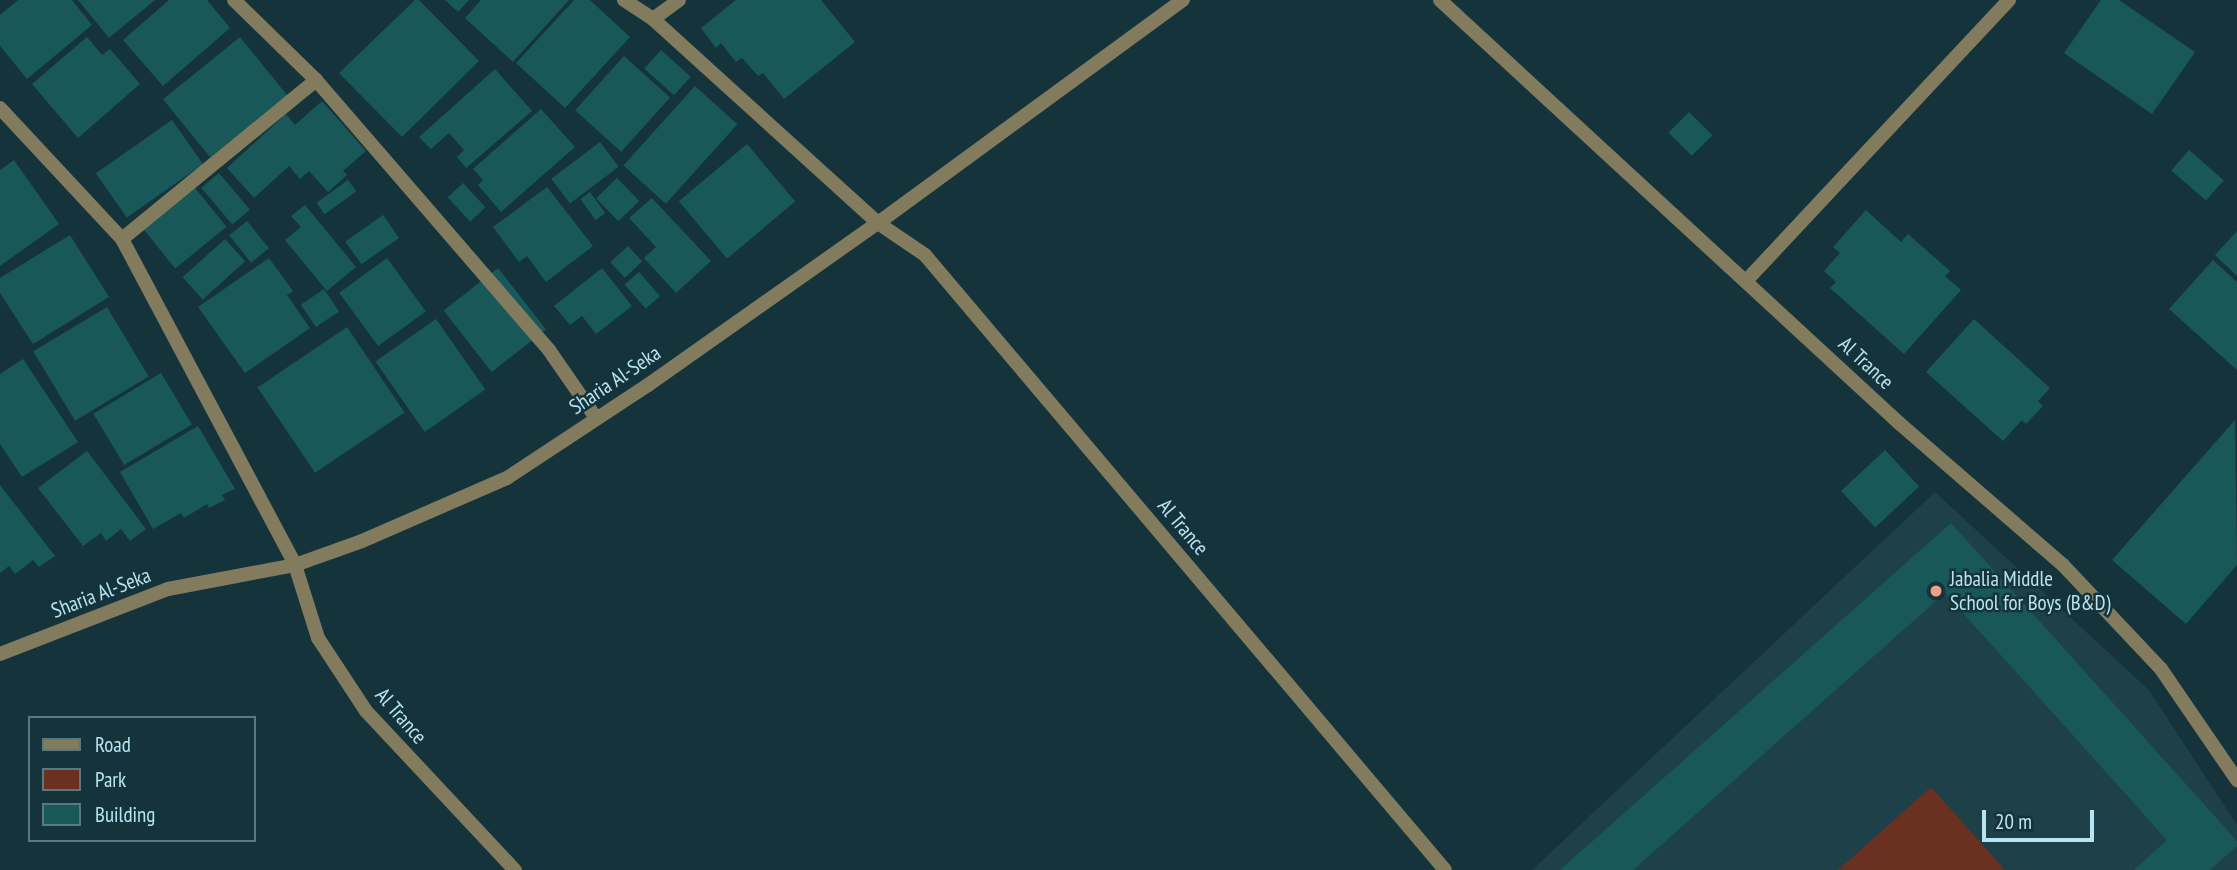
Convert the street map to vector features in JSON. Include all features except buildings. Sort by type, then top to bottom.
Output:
[{"type":"street","points":[[234,0],[316,80],[549,350],[596,418]]},
{"type":"street","name":"Al Trance","points":[[624,0],[653,19],[878,223],[925,255],[1445,870]]},
{"type":"street","points":[[653,19],[679,0]]},
{"type":"street","name":"Sharia Al-Seka","points":[[0,654],[168,589],[295,565],[362,541],[507,478],[878,223],[1182,0]]},
{"type":"street","name":"Al Trance","points":[[1440,0],[1899,423],[2063,565],[2161,669],[2237,780]]},
{"type":"street","points":[[1746,281],[2009,0]]},
{"type":"street","points":[[122,239],[316,80]]},
{"type":"street","name":"Al Trance","points":[[0,108],[122,239],[295,565],[318,638],[366,711],[515,870]]},
{"type":"shaded area","name":"Jabalia Middle School for Boys (B&D)","points":[[1935,492],[2149,690],[2237,825],[2237,870],[1532,870]]},
{"type":"green space","points":[[1931,787],[2005,870],[1838,870]]},
{"type":"place","name":"Jabalia Middle School for Boys (B&D)","points":[[1936,591]]}]
